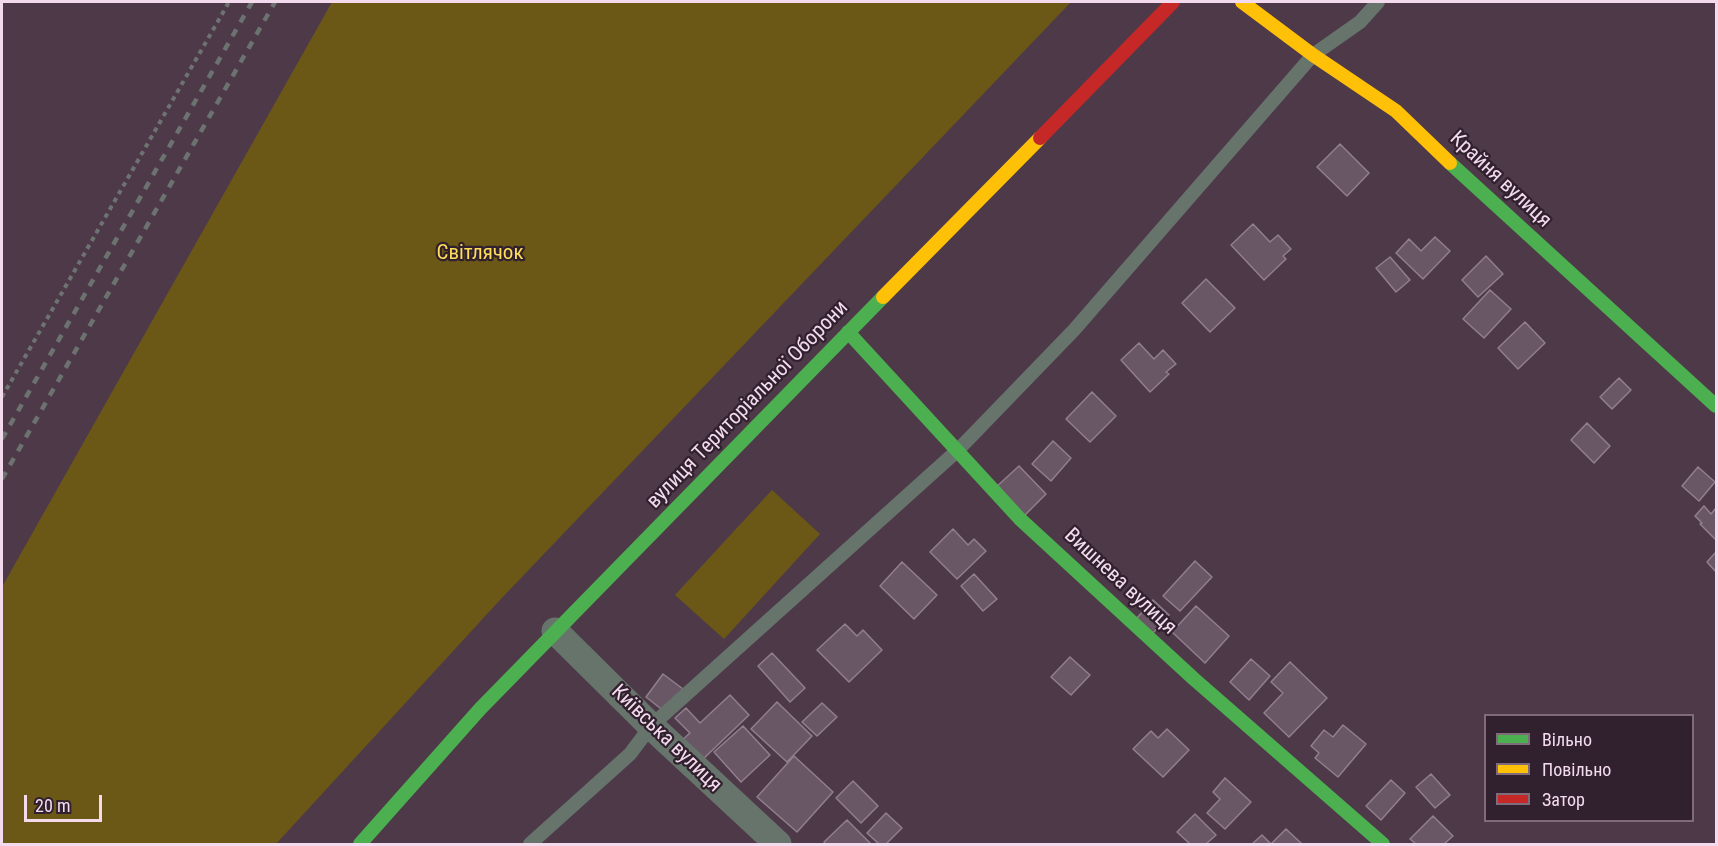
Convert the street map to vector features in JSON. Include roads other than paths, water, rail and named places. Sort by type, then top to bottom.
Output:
[{"type":"street","name":"вулиця Територіальної Оборони","points":[[360,844],[480,709],[555,631],[1173,2]]},
{"type":"street","name":"Крайня вулиця","points":[[1242,2],[1313,56],[1396,111],[1492,204],[1716,405]]},
{"type":"street","name":"Вишнева вулиця","points":[[848,332],[1020,519],[1194,679],[1383,844]]},
{"type":"street","name":"Київська вулиця","points":[[555,631],[651,726],[778,844]]},
{"type":"lane","points":[[530,844],[630,754],[651,726],[958,450],[1074,330],[1313,56],[1360,22],[1378,2]]},
{"type":"railway","points":[[2,439],[252,2]]},
{"type":"railway","points":[[2,479],[275,2]]},
{"type":"park label","name":"Світлячок","points":[[480,254]]}]
